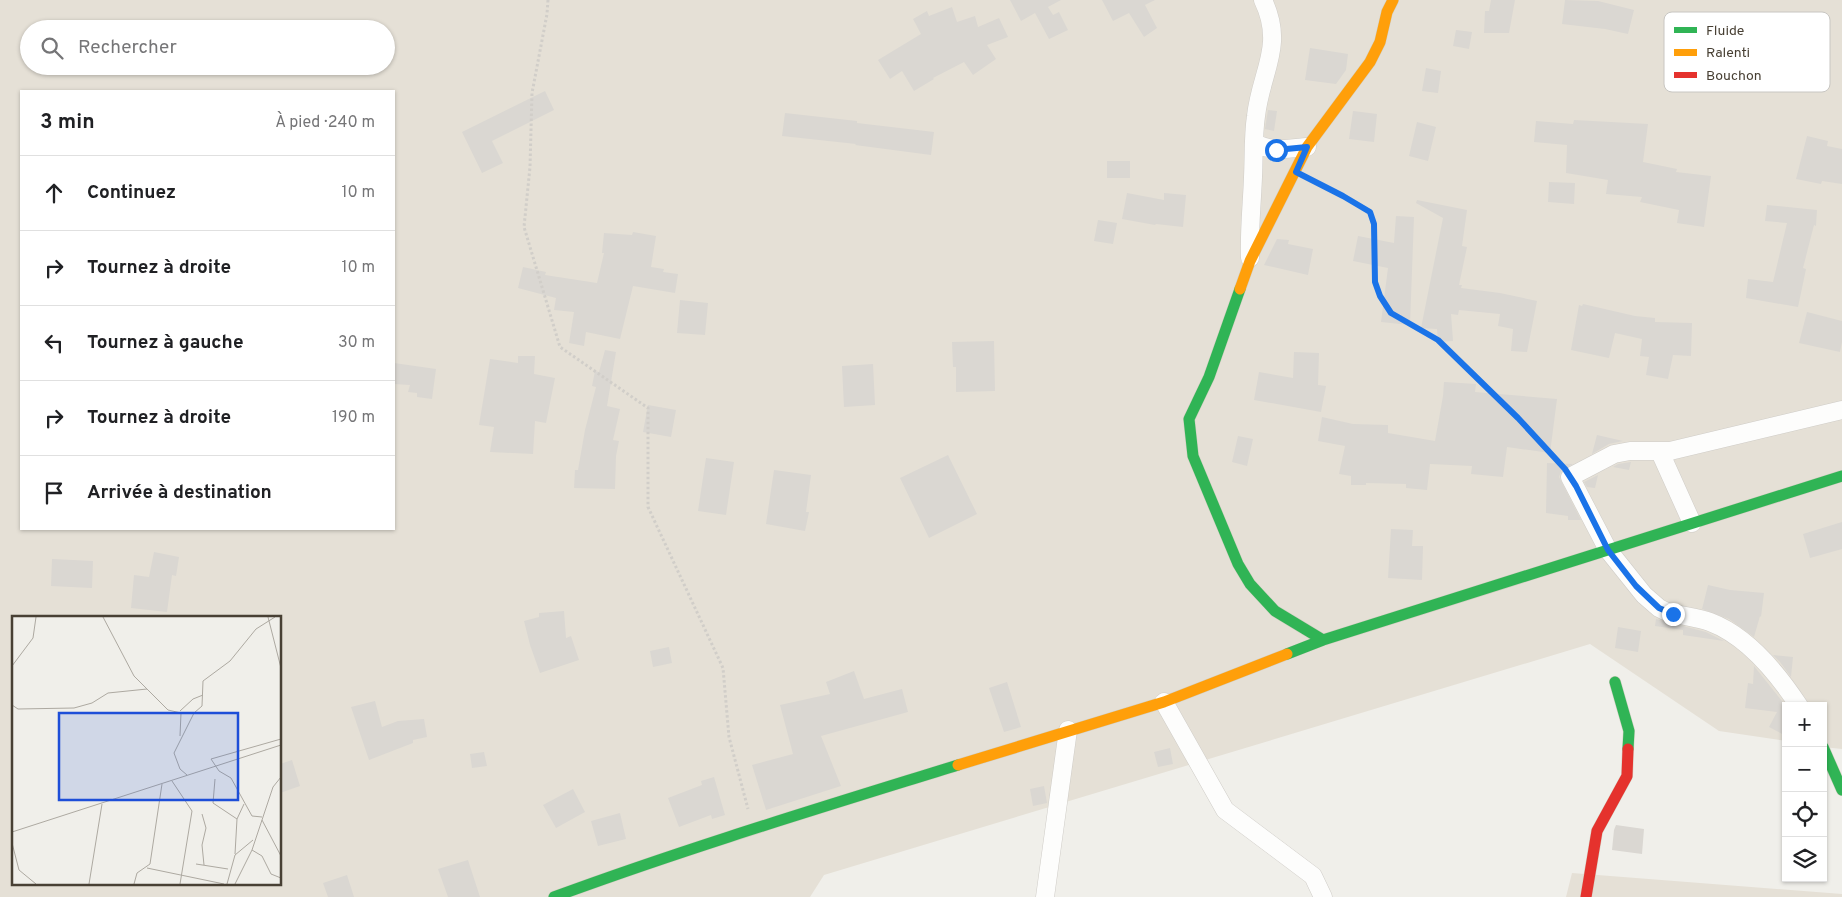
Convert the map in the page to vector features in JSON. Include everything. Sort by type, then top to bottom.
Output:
[{"type":"street","points":[[1250,261],[1249,228],[1258,99],[1269,65],[1273,37],[1268,11],[1263,0]]},
{"type":"street","points":[[1323,640],[1275,611],[1250,584],[1238,564],[1193,456],[1189,428],[1191,412],[1209,377],[1250,261],[1307,147],[1370,62],[1380,42],[1387,12],[1393,0]]},
{"type":"street","points":[[1254,143],[1276,150],[1307,147]]},
{"type":"street","points":[[1796,702],[1778,676],[1741,640],[1730,632],[1708,622],[1673,614],[1659,608],[1636,586],[1608,550],[1570,477],[1614,454],[1644,450],[1660,452],[1842,410]]},
{"type":"street","points":[[1660,452],[1692,523]]},
{"type":"street","points":[[554,897],[622,872],[753,829],[1068,730],[1164,702],[1323,640],[1842,476]]},
{"type":"street","points":[[1586,897],[1597,831],[1627,776],[1629,730],[1615,682]]},
{"type":"street","points":[[1164,702],[1225,810],[1313,876],[1323,897]]},
{"type":"street","points":[[1045,897],[1068,730]]},
{"type":"street","points":[[1827,756],[1842,790]]},
{"type":"path","points":[[548,0],[532,93],[530,167],[524,228],[560,347],[648,408],[648,507],[723,668],[729,737],[753,829]]},
{"type":"path","points":[[1296,172],[1370,212],[1374,234],[1375,282],[1380,296],[1391,313],[1426,332],[1453,353],[1518,418],[1570,477]]},
{"type":"shaded area","points":[[0,0],[1842,0],[1842,749],[1827,747],[1827,702],[1782,702],[1782,740],[1719,731],[1590,644],[824,875],[810,897],[0,897]]},
{"type":"shaded area","points":[[1572,873],[1842,894],[1842,897],[1566,897]]},
{"type":"building","points":[[1010,0],[1061,0],[1048,7],[1053,15],[1059,12],[1068,30],[1049,39],[1035,13],[1021,21]]},
{"type":"building","points":[[1102,0],[1155,0],[1145,5],[1157,28],[1144,37],[1129,13],[1113,21]]},
{"type":"building","points":[[1491,0],[1515,0],[1509,33],[1484,33],[1485,11],[1489,11]]},
{"type":"building","points":[[1565,0],[1598,1],[1634,10],[1628,34],[1562,24]]},
{"type":"building","points":[[952,7],[957,22],[975,16],[978,27],[999,18],[1008,37],[987,45],[996,59],[973,75],[964,62],[933,78],[914,91],[902,71],[890,79],[878,60],[921,34],[913,19],[927,11],[929,16]]},
{"type":"building","points":[[1456,30],[1472,32],[1469,49],[1453,46]]},
{"type":"building","points":[[1310,48],[1348,54],[1346,70],[1336,84],[1305,80]]},
{"type":"building","points":[[1426,68],[1441,71],[1438,93],[1422,91]]},
{"type":"building","points":[[545,91],[554,110],[492,141],[503,163],[482,173],[462,132]]},
{"type":"building","points":[[1268,110],[1277,111],[1274,131],[1265,129]]},
{"type":"building","points":[[1353,111],[1377,114],[1374,142],[1349,139]]},
{"type":"building","points":[[785,113],[934,132],[931,155],[782,136]]},
{"type":"building","points":[[1574,120],[1648,124],[1643,162],[1677,169],[1676,172],[1711,176],[1704,227],[1677,223],[1679,210],[1640,202],[1642,197],[1606,194],[1608,180],[1566,173],[1567,145],[1534,142],[1536,121],[1573,124]]},
{"type":"building","points":[[1417,122],[1436,127],[1428,161],[1409,156]]},
{"type":"building","points":[[1807,136],[1828,141],[1827,146],[1842,149],[1842,184],[1822,181],[1821,184],[1796,179]]},
{"type":"building","points":[[1107,161],[1130,161],[1130,178],[1107,178]]},
{"type":"building","points":[[1549,182],[1575,183],[1574,204],[1548,202]]},
{"type":"building","points":[[1127,193],[1164,200],[1164,193],[1186,195],[1183,227],[1155,225],[1122,219]]},
{"type":"building","points":[[1417,200],[1467,210],[1462,246],[1467,247],[1459,285],[1462,285],[1461,288],[1500,293],[1537,301],[1527,352],[1511,351],[1513,329],[1498,326],[1500,314],[1459,310],[1458,315],[1451,314],[1453,341],[1438,342],[1437,329],[1421,328],[1443,218],[1416,203]]},
{"type":"building","points":[[1767,205],[1817,210],[1816,226],[1814,225],[1803,268],[1806,269],[1798,307],[1746,298],[1748,279],[1773,282],[1787,223],[1765,221]]},
{"type":"building","points":[[1396,216],[1414,217],[1410,325],[1381,322],[1388,268],[1353,261],[1358,236],[1394,243]]},
{"type":"building","points":[[1098,220],[1117,223],[1113,244],[1094,241]]},
{"type":"building","points":[[633,232],[656,236],[651,267],[664,269],[663,272],[678,274],[675,293],[633,286],[620,339],[586,332],[584,346],[569,343],[574,312],[554,310],[556,298],[518,288],[523,267],[546,272],[545,275],[597,283],[604,253],[602,253],[604,233],[632,235]]},
{"type":"building","points":[[1277,239],[1289,240],[1288,244],[1313,249],[1308,275],[1264,265]]},
{"type":"building","points":[[680,300],[708,303],[705,335],[677,333]]},
{"type":"building","points":[[1583,304],[1635,316],[1655,318],[1655,322],[1692,323],[1691,356],[1673,355],[1668,379],[1646,375],[1649,357],[1640,356],[1642,339],[1615,333],[1609,358],[1571,350],[1579,305],[1582,306]]},
{"type":"building","points":[[1807,312],[1842,321],[1840,352],[1799,343]]},
{"type":"building","points":[[994,341],[995,391],[956,392],[956,367],[953,367],[952,342]]},
{"type":"building","points":[[605,350],[616,352],[607,406],[620,409],[613,440],[619,441],[616,456],[615,489],[574,488],[575,470],[578,470],[585,430],[596,387],[592,386],[595,371],[599,372]]},
{"type":"building","points":[[1294,352],[1319,353],[1318,385],[1326,386],[1321,412],[1254,400],[1259,372],[1293,378]]},
{"type":"building","points":[[518,356],[535,356],[534,374],[555,378],[546,423],[535,421],[533,454],[490,452],[494,427],[479,425],[490,359],[518,363]]},
{"type":"building","points":[[395,363],[436,369],[432,399],[417,397],[417,393],[408,392],[410,385],[395,384]]},
{"type":"building","points":[[873,364],[875,405],[844,407],[842,366]]},
{"type":"building","points":[[1444,382],[1476,384],[1475,392],[1557,399],[1550,453],[1507,447],[1503,477],[1471,474],[1472,466],[1430,464],[1427,490],[1406,488],[1406,484],[1366,483],[1366,485],[1351,485],[1351,476],[1339,474],[1345,446],[1318,441],[1322,417],[1353,424],[1388,425],[1388,433],[1435,441]]},
{"type":"building","points":[[648,405],[676,410],[671,437],[643,432]]},
{"type":"building","points":[[1597,435],[1623,441],[1609,444],[1592,454]]},
{"type":"building","points":[[1238,436],[1253,439],[1247,466],[1232,462]]},
{"type":"building","points":[[948,455],[977,514],[929,538],[900,478]]},
{"type":"building","points":[[706,458],[734,462],[726,515],[698,511]]},
{"type":"building","points":[[1631,462],[1629,470],[1613,467],[1618,464]]},
{"type":"building","points":[[1547,463],[1573,464],[1561,471],[1559,477],[1581,520],[1568,520],[1568,516],[1546,513]]},
{"type":"building","points":[[774,470],[811,475],[806,512],[809,512],[805,531],[766,524]]},
{"type":"building","points":[[1598,475],[1595,488],[1587,487],[1584,482]]},
{"type":"building","points":[[1842,522],[1842,549],[1810,558],[1803,534]]},
{"type":"building","points":[[1391,529],[1413,530],[1412,546],[1423,546],[1422,580],[1388,578]]},
{"type":"building","points":[[154,552],[179,557],[176,576],[172,575],[167,612],[131,608],[134,575],[149,577]]},
{"type":"building","points":[[52,559],[93,561],[92,588],[51,586]]},
{"type":"building","points":[[1708,585],[1730,590],[1764,593],[1761,617],[1754,637],[1729,619],[1702,609]]},
{"type":"building","points":[[564,611],[566,638],[571,636],[579,660],[540,673],[524,621],[539,617],[539,613]]},
{"type":"building","points":[[1656,619],[1706,632],[1724,641],[1683,635],[1683,630],[1655,626]]},
{"type":"building","points":[[1618,627],[1641,631],[1638,652],[1615,648]]},
{"type":"building","points":[[669,647],[672,663],[653,667],[650,651]]},
{"type":"building","points":[[1773,655],[1793,657],[1791,677],[1780,662]]},
{"type":"building","points":[[1754,666],[1783,702],[1782,734],[1769,727],[1777,712],[1745,708],[1748,683],[1753,684]]},
{"type":"building","points":[[854,671],[864,699],[902,689],[908,712],[821,736],[841,786],[766,810],[752,765],[793,754],[780,705],[830,694],[826,682]]},
{"type":"building","points":[[1007,682],[1021,727],[1004,732],[989,688]]},
{"type":"building","points":[[375,701],[382,727],[398,721],[424,719],[427,737],[413,740],[413,743],[369,760],[351,707]]},
{"type":"building","points":[[1170,748],[1173,764],[1158,767],[1154,752]]},
{"type":"building","points":[[484,752],[487,766],[472,768],[470,754]]},
{"type":"building","points":[[292,760],[300,786],[281,793],[281,764]]},
{"type":"building","points":[[714,777],[725,815],[712,819],[711,815],[679,827],[668,798],[702,785],[701,781]]},
{"type":"building","points":[[1044,786],[1047,803],[1033,806],[1030,789]]},
{"type":"building","points":[[573,789],[585,812],[556,828],[543,805]]},
{"type":"building","points":[[620,813],[626,839],[598,846],[591,821]]},
{"type":"building","points":[[1616,825],[1644,829],[1642,854],[1612,850]]},
{"type":"building","points":[[468,860],[480,897],[448,897],[438,869]]},
{"type":"building","points":[[347,875],[354,897],[328,897],[323,883]]},
{"type":"traffic: fast","points":[[1240,289],[1209,377],[1189,419],[1193,456],[1238,564],[1250,584],[1275,611],[1323,640]]},
{"type":"traffic: fast","points":[[1287,654],[1323,640],[1842,476]]},
{"type":"traffic: fast","points":[[1615,682],[1629,731],[1628,749]]},
{"type":"traffic: fast","points":[[1827,756],[1842,790]]},
{"type":"traffic: fast","points":[[554,897],[705,845],[958,765]]},
{"type":"traffic: slow","points":[[1240,289],[1250,261],[1307,147],[1370,62],[1380,42],[1387,12],[1393,0]]},
{"type":"traffic: slow","points":[[958,765],[1164,702],[1287,654]]},
{"type":"traffic: jam","points":[[1586,897],[1597,831],[1627,776],[1628,749]]},
{"type":"route","points":[[1276,150],[1307,147],[1296,172],[1370,212],[1374,224],[1375,282],[1380,296],[1391,313],[1438,340],[1518,418],[1565,469],[1576,486],[1608,550],[1636,586],[1651,602],[1673,614]]}]
